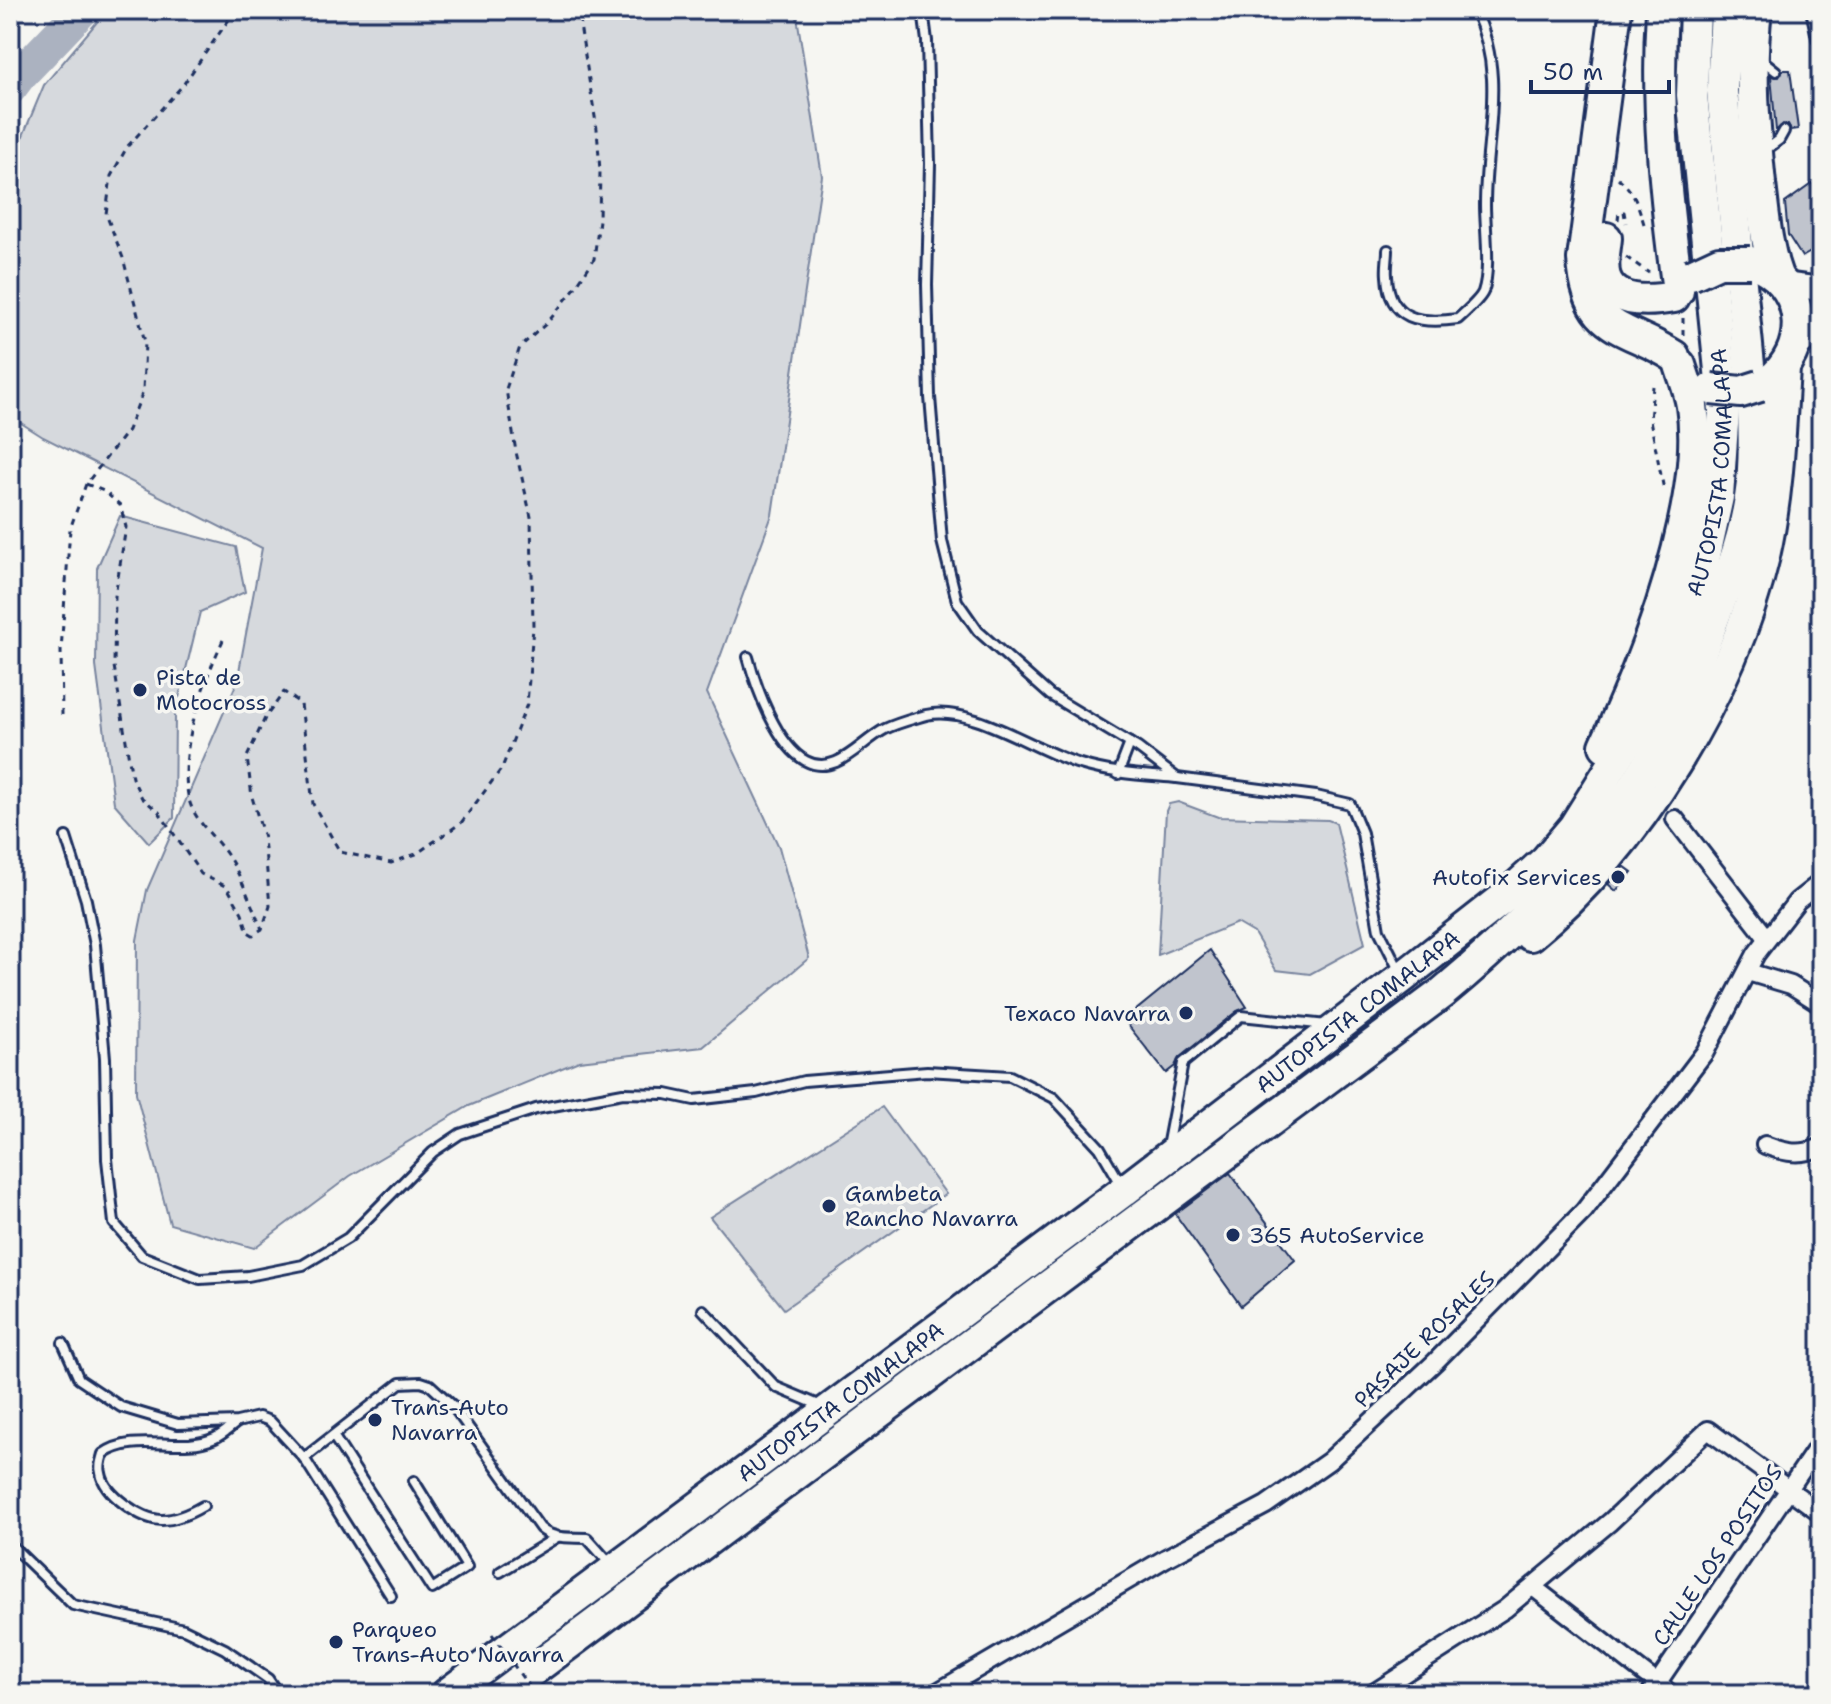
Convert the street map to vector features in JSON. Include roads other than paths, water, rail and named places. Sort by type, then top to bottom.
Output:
[{"type":"highway","points":[[1616,10],[1583,259],[1584,283],[1594,305],[1611,324],[1624,333],[1680,355]]},
{"type":"highway","points":[[1634,10],[1603,262],[1605,277],[1616,292],[1629,298],[1643,301],[1682,294]]},
{"type":"highway","points":[[1662,10],[1658,104],[1670,233],[1682,294]]},
{"type":"highway","name":"AUTOPISTA COMALAPA","points":[[447,1694],[1125,1190],[1403,977],[1505,897],[1546,860],[1574,827],[1629,739],[1665,673],[1702,569],[1718,497],[1724,410],[1692,95],[1695,10]]},
{"type":"highway","name":"AUTOPISTA COMALAPA","points":[[501,1694],[1442,993],[1495,949],[1572,869],[1639,777],[1668,729],[1690,680],[1728,581],[1751,494],[1753,406],[1722,91],[1726,10]]},
{"type":"highway","points":[[1442,993],[1531,935],[1592,878],[1626,836],[1663,781],[1707,707],[1742,624],[1763,558],[1776,478],[1780,368],[1799,331],[1797,311],[1768,251],[1752,104],[1751,52],[1756,10]]},
{"type":"highway","points":[[1780,280],[1750,262],[1719,262],[1682,294],[1667,327],[1694,379],[1711,389],[1741,392],[1780,368]]},
{"type":"highway","points":[[1403,977],[1542,836],[1573,798],[1598,759],[1655,630],[1675,564],[1684,520],[1692,480],[1693,422],[1692,404],[1680,355]]},
{"type":"street","points":[[1815,10],[1821,37]]},
{"type":"street","points":[[1780,280],[1821,289]]},
{"type":"street","points":[[1780,368],[1821,325]]},
{"type":"street","points":[[1675,819],[1767,938]]},
{"type":"street","name":"PASAJE ROSALES","points":[[934,1694],[1166,1558],[1266,1505],[1329,1461],[1435,1362],[1584,1211],[1705,1052],[1767,938],[1797,901],[1821,882]]},
{"type":"street","points":[[1748,972],[1791,985],[1821,1004]]},
{"type":"street","points":[[1765,1145],[1785,1152],[1805,1154],[1821,1147]]},
{"type":"street","points":[[1372,1694],[1505,1609],[1533,1587],[1610,1522],[1703,1432],[1714,1432],[1821,1513]]},
{"type":"street","name":"CALLE LOS POSITOS","points":[[1654,1688],[1821,1442]]},
{"type":"street","points":[[1533,1587],[1654,1688],[1671,1694]]},
{"type":"lane","points":[[923,10],[928,57],[930,164],[927,285],[930,397],[942,541],[957,601],[978,631],[1050,695],[1130,743],[1177,778]]},
{"type":"lane","points":[[1388,250],[1387,276],[1391,294],[1398,308],[1412,320],[1433,322],[1458,319],[1482,293],[1488,246],[1485,204],[1494,104],[1487,36],[1475,10]]},
{"type":"lane","points":[[1751,52],[1776,71]]},
{"type":"lane","points":[[1757,156],[1779,140],[1784,131]]},
{"type":"lane","points":[[748,657],[755,681],[785,743],[804,760],[819,766],[837,763],[885,729],[929,714],[965,717],[985,723],[1077,764],[1118,774],[1177,778],[1316,796],[1350,804],[1362,833],[1379,930],[1403,977]]},
{"type":"lane","points":[[1118,774],[1130,743]]},
{"type":"lane","points":[[66,837],[86,900],[95,945],[105,1058],[107,1159],[114,1223],[142,1256],[200,1279],[248,1276],[303,1265],[348,1238],[433,1152],[460,1134],[536,1109],[623,1093],[666,1094],[694,1100],[756,1093],[804,1081],[927,1071],[1010,1076],[1054,1098],[1100,1148],[1125,1190]]},
{"type":"lane","points":[[1165,1159],[1183,1063],[1241,1016],[1339,1026]]},
{"type":"lane","points":[[703,1310],[776,1387],[829,1409]]},
{"type":"lane","points":[[63,1343],[79,1379],[121,1407],[178,1424],[237,1422],[259,1417],[270,1421],[304,1458],[391,1596]]},
{"type":"lane","points":[[304,1458],[400,1383],[430,1385],[453,1406],[547,1535],[587,1538],[615,1569]]},
{"type":"lane","points":[[203,1506],[177,1518],[162,1520],[135,1512],[108,1488],[101,1476],[103,1454],[114,1447],[139,1443],[191,1444],[215,1438],[237,1422]]},
{"type":"lane","points":[[334,1437],[432,1589],[467,1567],[414,1481]]},
{"type":"lane","points":[[500,1572],[557,1537]]},
{"type":"lane","points":[[10,1544],[73,1605],[184,1629],[225,1649],[268,1679],[278,1694]]},
{"type":"waterway","points":[[10,88],[82,10]]},
{"type":"place","name":"Pista de Motocross","points":[[140,690]]},
{"type":"place","name":"Autofix Services","points":[[1618,877]]},
{"type":"place","name":"Texaco Navarra","points":[[1186,1013]]},
{"type":"place","name":"Gambeta Rancho Navarra","points":[[829,1206]]},
{"type":"place","name":"365 AutoService","points":[[1233,1235]]},
{"type":"place","name":"Trans-Auto Navarra","points":[[375,1420]]},
{"type":"place","name":"Parqueo Trans-Auto Navarra","points":[[336,1642]]}]
